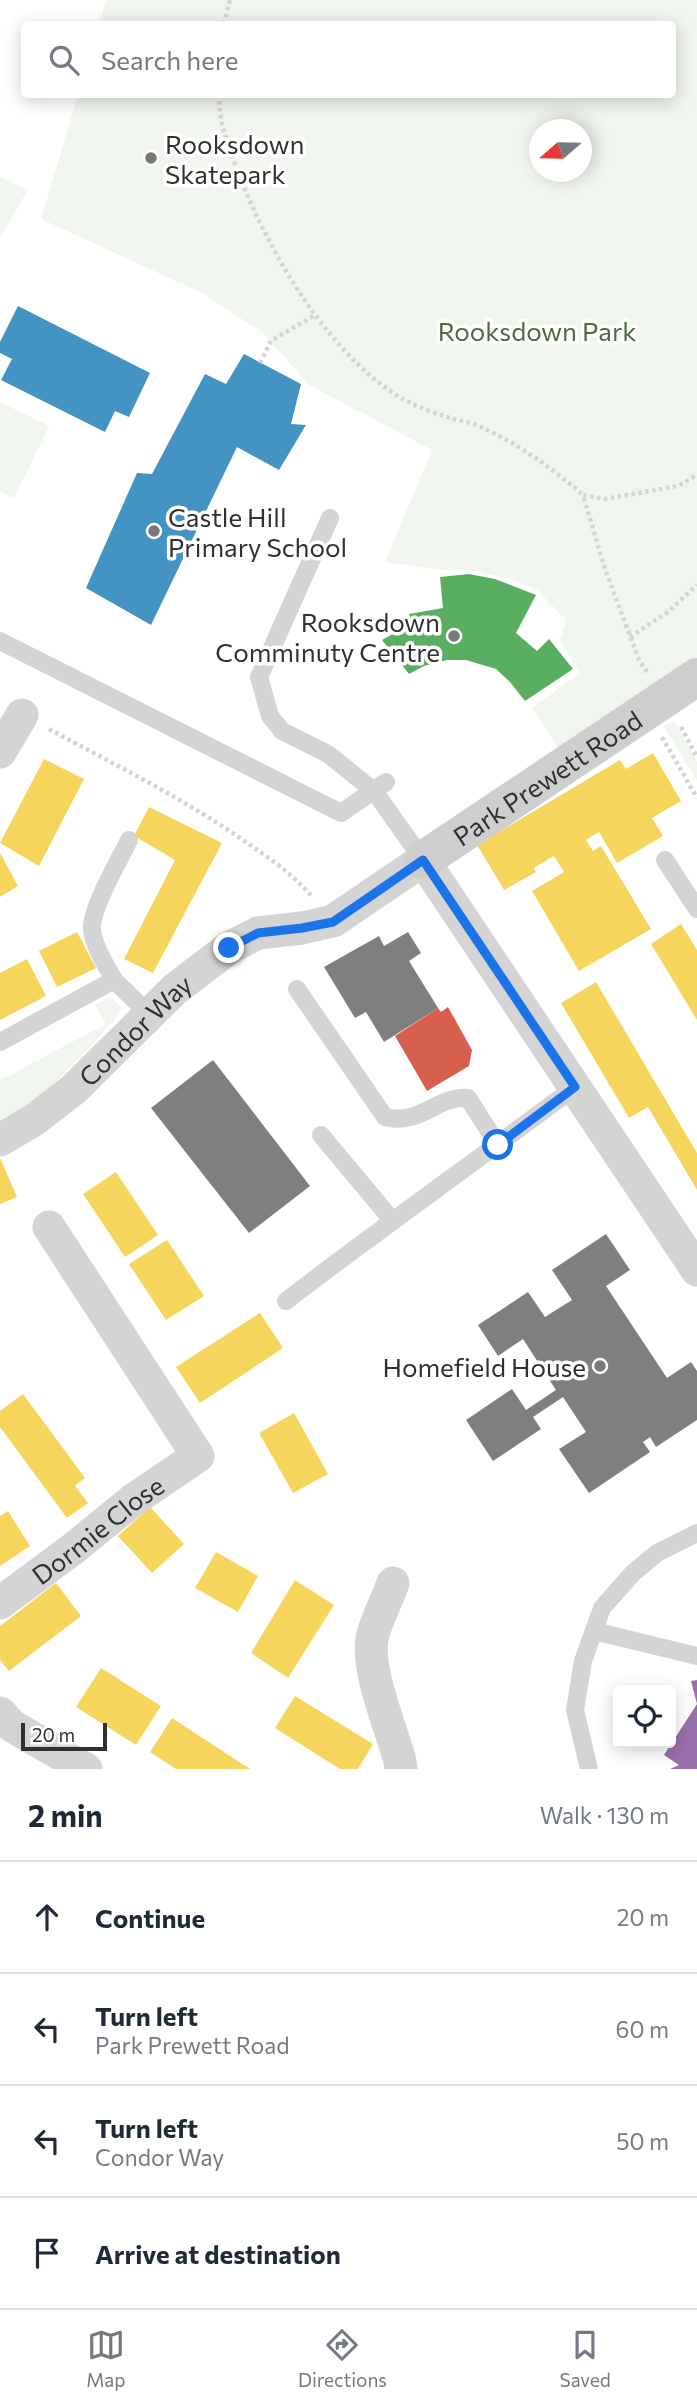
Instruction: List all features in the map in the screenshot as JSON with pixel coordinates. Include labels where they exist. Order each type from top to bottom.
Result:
[{"type":"street","name":"Park Prewett Road","points":[[697,677],[662,716],[423,860],[697,1270]]},
{"type":"street","points":[[0,752],[22,715]]},
{"type":"street","name":"Condor Way","points":[[0,1140],[34,1120],[74,1089],[175,989],[229,948],[258,933],[333,922],[423,860]]},
{"type":"street","name":"Dormie Close","points":[[0,1603],[133,1500],[198,1456],[49,1227]]},
{"type":"street","points":[[393,1583],[373,1634],[370,1654],[401,1769]]},
{"type":"street","points":[[0,1713],[12,1726],[86,1769]]},
{"type":"lane","points":[[330,518],[259,677],[270,716],[282,731],[328,754],[380,787],[423,860]]},
{"type":"lane","points":[[0,641],[341,813],[380,787]]},
{"type":"lane","points":[[129,840],[93,917],[92,932],[114,980],[149,1014]]},
{"type":"lane","points":[[665,860],[697,909]]},
{"type":"lane","points":[[0,1042],[114,980]]},
{"type":"lane","points":[[297,989],[385,1117],[400,1120],[457,1097],[468,1098],[498,1145]]},
{"type":"lane","points":[[286,1301],[575,1087]]},
{"type":"lane","points":[[321,1135],[392,1220]]},
{"type":"lane","points":[[589,1769],[575,1710],[583,1661],[602,1608],[633,1573],[657,1553],[697,1533]]},
{"type":"lane","points":[[594,1631],[697,1656]]},
{"type":"path","points":[[225,21],[230,0]]},
{"type":"path","points":[[219,98],[223,129],[247,195],[274,252],[316,314],[369,374],[402,398],[447,417],[479,426],[527,452],[583,495],[605,499],[678,486],[697,475]]},
{"type":"path","points":[[260,363],[271,341],[316,314]]},
{"type":"path","points":[[583,495],[605,569],[630,637],[697,798]]},
{"type":"path","points":[[630,637],[668,612],[697,585]]},
{"type":"path","points":[[22,715],[160,789],[230,831],[274,862],[309,892],[333,922]]},
{"type":"path","points":[[662,716],[697,757]]},
{"type":"green space","name":"Rooksdown Park","points":[[106,0],[697,0],[697,672],[564,757],[532,708],[580,673],[560,640],[567,621],[536,589],[510,579],[476,571],[444,570],[385,562],[432,450],[309,385],[263,333],[202,293],[41,219],[77,98],[676,98],[676,21],[100,21]]},
{"type":"green space","points":[[0,177],[28,190],[0,237]]},
{"type":"green space","points":[[0,402],[49,426],[14,498],[0,491]]},
{"type":"green space","points":[[674,721],[697,762],[697,781],[664,727]]},
{"type":"green space","points":[[111,997],[121,1008],[115,1020],[47,1089],[16,1112],[0,1119],[0,1080],[106,1024],[95,1005]]},
{"type":"building: Homes","points":[[653,753],[681,801],[652,818],[663,836],[617,863],[599,832],[586,840],[593,851],[601,846],[651,929],[579,971],[532,891],[564,872],[554,856],[534,868],[536,872],[504,890],[477,845],[620,760],[626,769]]},
{"type":"building: Homes","points":[[44,759],[84,779],[39,866],[0,843]]},
{"type":"building: Homes","points":[[149,807],[222,843],[153,973],[124,959],[175,860],[134,836]]},
{"type":"building: Homes","points":[[0,853],[18,886],[0,897]]},
{"type":"building: Homes","points":[[681,924],[697,950],[697,1020],[651,944]]},
{"type":"building: Homes","points":[[77,932],[96,968],[57,987],[39,951]]},
{"type":"building: Homes","points":[[27,959],[46,996],[0,1020],[0,973]]},
{"type":"building: Homes","points":[[596,982],[697,1153],[697,1190],[648,1107],[629,1118],[561,1003]]},
{"type":"building: Homes","points":[[0,1158],[17,1197],[0,1204]]},
{"type":"building: Homes","points":[[116,1172],[158,1235],[125,1257],[83,1194]]},
{"type":"building: Homes","points":[[167,1240],[204,1296],[166,1320],[129,1264]]},
{"type":"building: Homes","points":[[260,1313],[283,1348],[200,1403],[176,1367]]},
{"type":"building: Homes","points":[[23,1394],[85,1478],[75,1486],[88,1503],[67,1518],[0,1427],[0,1411]]},
{"type":"building: Homes","points":[[294,1413],[328,1474],[293,1493],[259,1433]]},
{"type":"building: Homes","points":[[150,1507],[184,1544],[152,1573],[118,1536]]},
{"type":"building: Homes","points":[[8,1511],[30,1546],[0,1566],[0,1516]]},
{"type":"building: Homes","points":[[216,1552],[258,1576],[238,1612],[195,1588]]},
{"type":"building: Homes","points":[[295,1580],[334,1605],[288,1678],[251,1653]]},
{"type":"building: Homes","points":[[56,1583],[81,1616],[9,1671],[0,1660],[0,1626]]},
{"type":"building: Homes","points":[[101,1668],[161,1706],[136,1745],[76,1707]]},
{"type":"building: Homes","points":[[295,1696],[373,1744],[358,1769],[340,1769],[275,1728]]},
{"type":"building: Homes","points":[[172,1718],[250,1769],[176,1769],[150,1752]]},
{"type":"building: Shops","points":[[448,1007],[472,1050],[469,1066],[427,1091],[395,1036],[438,1008],[441,1012]]},
{"type":"building: Offices","points":[[697,1680],[697,1704],[691,1681]]},
{"type":"building: Offices","points":[[697,1704],[697,1769],[670,1769],[679,1765],[664,1755],[669,1748],[676,1748],[676,1736]]},
{"type":"building: Schools","points":[[18,306],[150,373],[129,417],[115,411],[105,432],[1,380],[12,359],[0,353],[0,342]]},
{"type":"building: Schools","name":"Castle Hill Primary School","points":[[244,354],[301,384],[291,424],[306,425],[279,470],[237,447],[151,625],[86,588],[137,473],[152,474],[205,374],[226,384]]},
{"type":"building: Public","name":"Rooksdown Comminuty Centre","points":[[469,574],[495,579],[536,595],[516,633],[537,651],[549,639],[573,669],[525,701],[496,669],[466,660],[447,660],[424,666],[409,674],[382,640],[412,623],[409,614],[443,608],[440,577]]},
{"type":"building: Other","points":[[408,932],[421,953],[409,961],[438,1008],[384,1042],[366,1012],[355,1018],[324,967],[379,936],[384,946]]},
{"type":"building: Other","points":[[213,1060],[310,1186],[249,1233],[151,1108]]},
{"type":"building: Other","name":"Homefield House","points":[[606,1234],[630,1270],[606,1286],[667,1378],[691,1362],[697,1371],[697,1420],[656,1447],[650,1437],[643,1442],[650,1452],[589,1493],[559,1449],[586,1432],[563,1397],[533,1417],[541,1429],[493,1461],[466,1420],[512,1389],[526,1410],[556,1390],[523,1339],[498,1356],[478,1325],[528,1292],[545,1317],[572,1300],[552,1270]]},
{"type":"place","name":"Rooksdown Skatepark","points":[[151,158]]},
{"type":"place","name":"Castle Hill Primary School","points":[[154,531]]},
{"type":"place","name":"Rooksdown Comminuty Centre","points":[[454,636]]},
{"type":"place","name":"Homefield House","points":[[600,1366]]},
{"type":"route","points":[[229,948],[258,933],[333,922],[423,860],[575,1087],[498,1145]]}]
